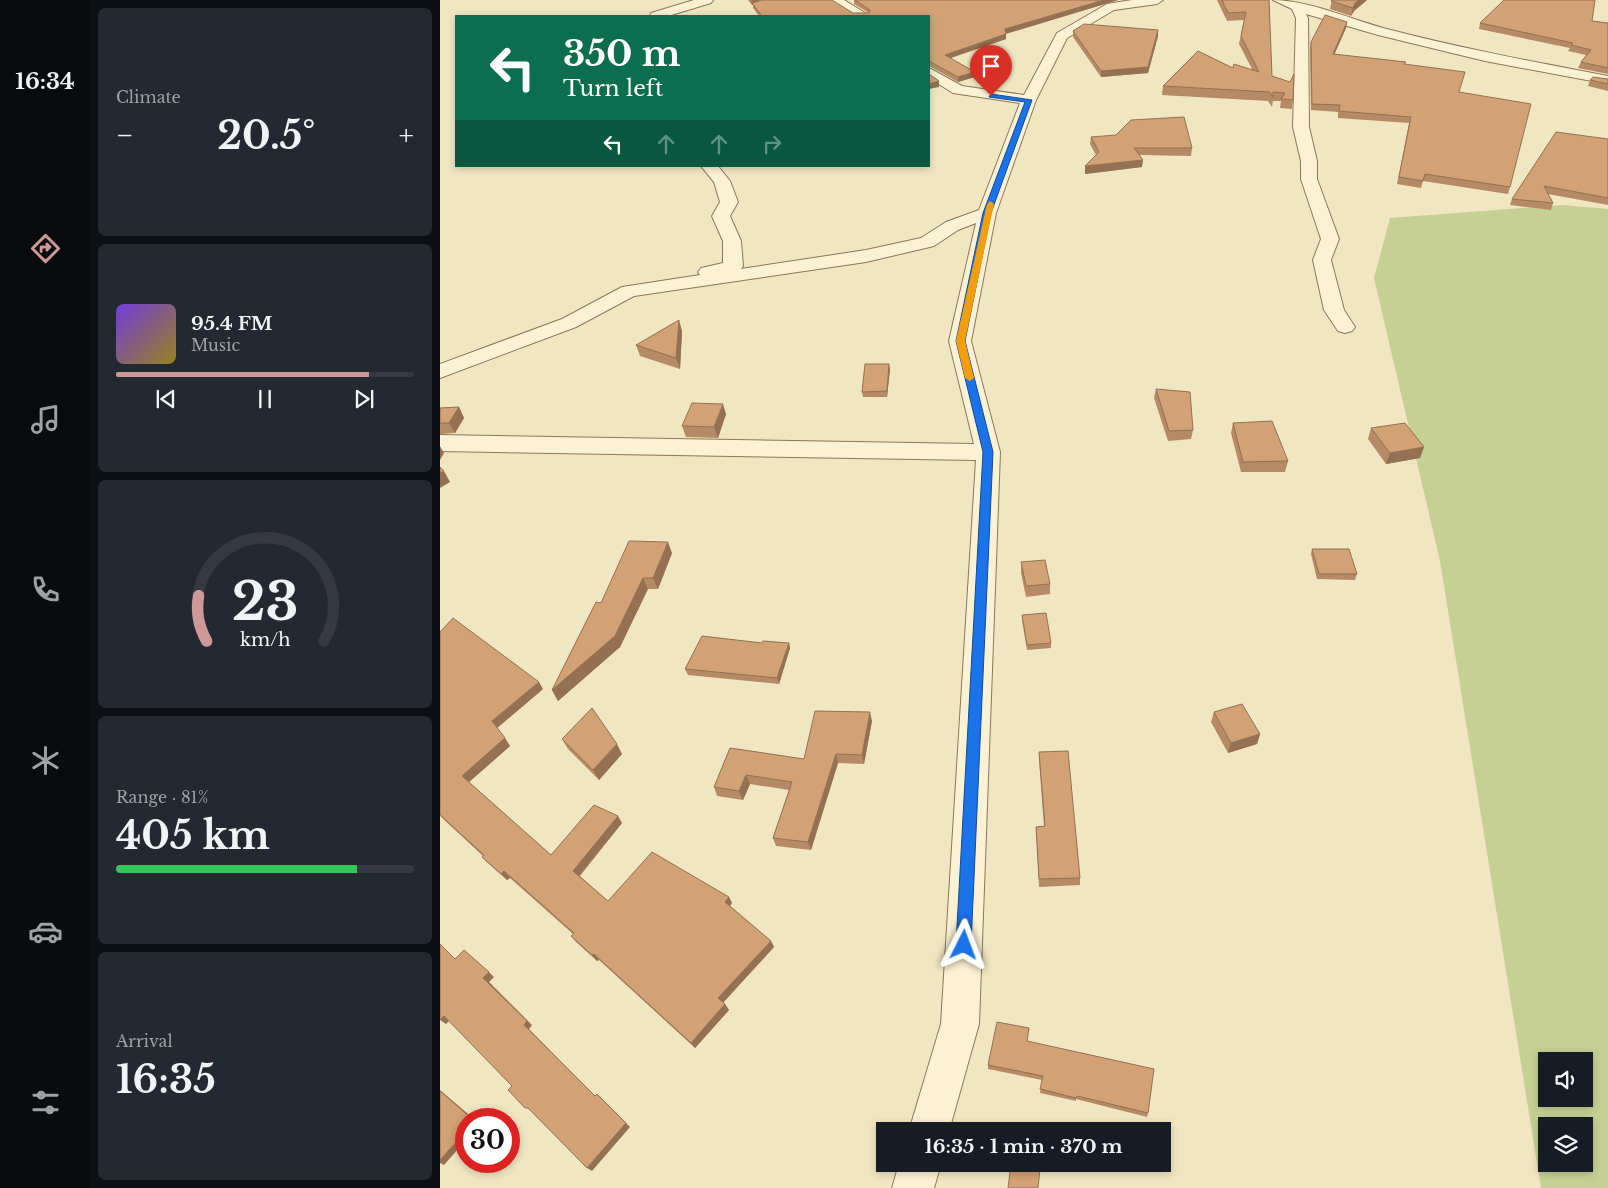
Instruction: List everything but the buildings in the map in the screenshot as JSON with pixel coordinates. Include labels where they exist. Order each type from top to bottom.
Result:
[{"type":"street","points":[[659,15],[707,0]]},
{"type":"street","points":[[835,0],[862,15]]},
{"type":"street","points":[[932,1122],[960,1024],[988,452],[960,341],[987,213],[1028,100],[1062,36],[1111,7],[1157,0]]},
{"type":"street","points":[[1279,0],[1383,32],[1484,57],[1608,80]]},
{"type":"street","points":[[1297,7],[1302,18],[1301,127],[1309,160],[1309,179],[1330,239],[1322,260],[1334,310],[1346,327]]},
{"type":"street","points":[[930,73],[958,90],[1028,100]]},
{"type":"street","points":[[440,371],[569,323],[629,291],[733,266],[732,241],[721,216],[729,202],[722,181],[710,167]]},
{"type":"street","points":[[629,291],[866,256],[927,242],[952,226],[987,213]]},
{"type":"street","points":[[440,443],[988,452]]},
{"type":"street","points":[[913,1188],[918,1172]]},
{"type":"green space","points":[[1563,205],[1608,209],[1608,1188],[1541,1188],[1538,1172],[1593,1172],[1593,1117],[1538,1117],[1538,1169],[1440,561],[1374,278],[1390,218]]},
{"type":"slow traffic","points":[[970,378],[960,341],[990,204]]},
{"type":"route","points":[[964,945],[988,452],[960,341],[987,213],[1028,100],[991,96]]}]
